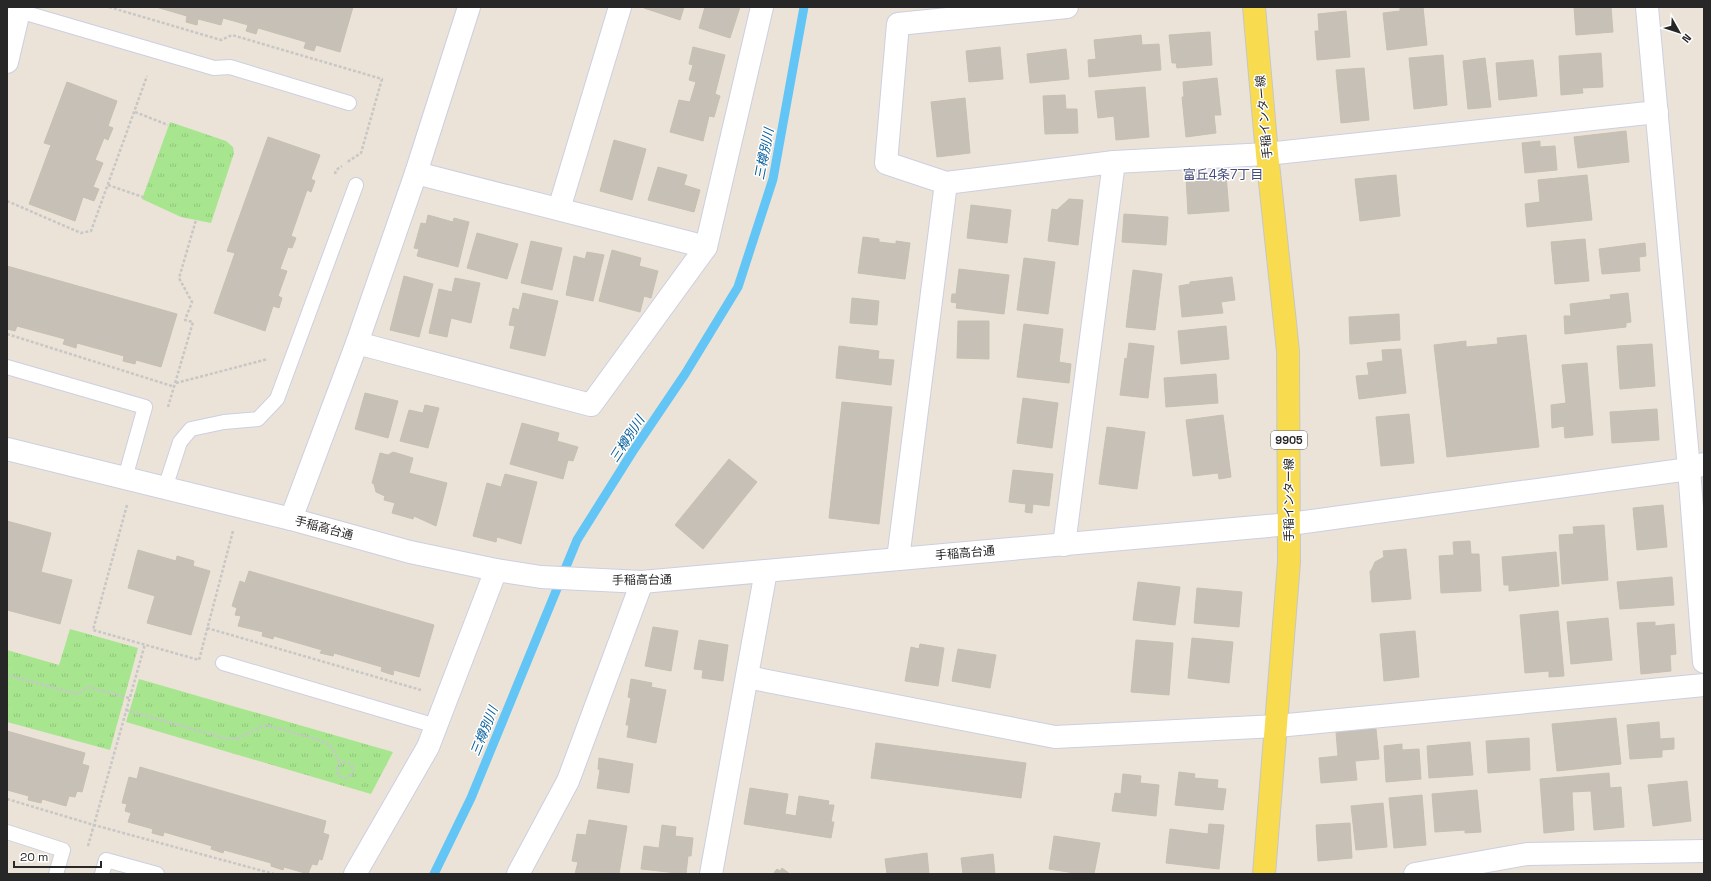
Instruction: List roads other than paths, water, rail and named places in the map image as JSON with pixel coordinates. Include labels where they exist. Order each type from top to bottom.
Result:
[{"type":"main road","name":"手稲インター線","points":[[1254,7],[1267,154],[1288,350],[1289,562],[1264,874]]},
{"type":"street","points":[[292,519],[357,343],[416,173],[469,7]]},
{"type":"street","points":[[559,209],[620,7]]},
{"type":"street","points":[[357,343],[591,405],[706,247],[762,7]]},
{"type":"street","points":[[1067,7],[898,24],[886,162],[946,183],[1114,162],[1267,154],[1657,112]]},
{"type":"street","points":[[1647,7],[1657,112],[1697,466],[1704,662]]},
{"type":"street","points":[[7,62],[20,9]]},
{"type":"street","points":[[1064,545],[1114,162]]},
{"type":"street","points":[[416,173],[706,247]]},
{"type":"street","points":[[898,559],[946,183]]},
{"type":"street","name":"手稲高台通","points":[[7,449],[292,519],[410,552],[496,570],[541,577],[642,582],[1290,524],[1697,466]]},
{"type":"street","points":[[355,874],[428,747],[496,570]]},
{"type":"street","points":[[711,874],[766,571]]},
{"type":"street","points":[[518,874],[568,781],[642,582]]},
{"type":"street","points":[[747,677],[1055,737],[1277,726],[1704,685]]},
{"type":"street","points":[[1415,874],[1436,872],[1527,854],[1704,851]]},
{"type":"lane","points":[[20,9],[214,68],[230,67],[349,103]]},
{"type":"lane","points":[[165,488],[180,442],[191,429],[224,422],[258,419],[277,399],[356,185]]},
{"type":"lane","points":[[7,367],[144,408],[125,478]]},
{"type":"lane","points":[[223,663],[436,726]]},
{"type":"lane","points":[[7,832],[63,850],[56,874]]},
{"type":"lane","points":[[102,874],[106,860],[157,874]]},
{"type":"waterway","name":"三樽別川","points":[[434,874],[471,798],[577,540],[633,451],[685,374],[738,287],[773,179],[804,7]]},
{"type":"district","name":"富丘4条7丁目","points":[[1223,174]]}]
